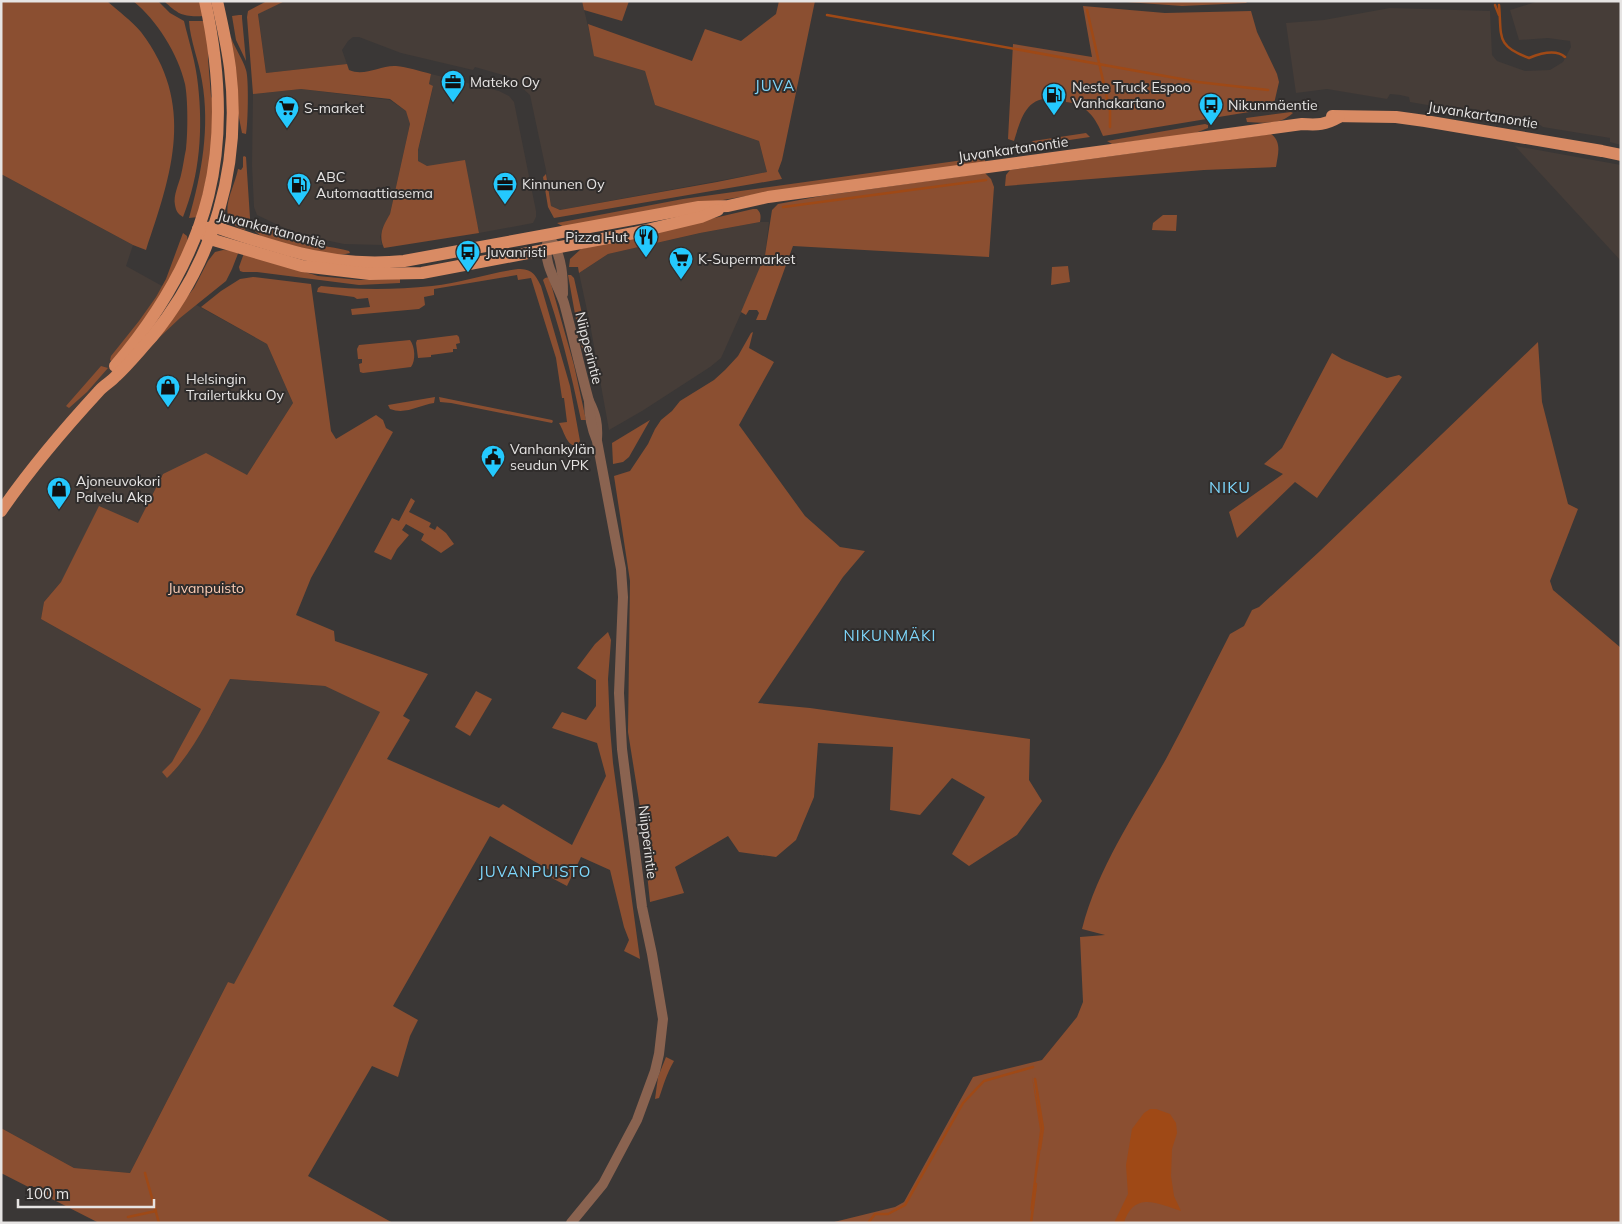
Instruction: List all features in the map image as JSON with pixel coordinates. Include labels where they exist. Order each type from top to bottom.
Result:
[{"type":"main road","points":[[1,511],[44,453],[101,388],[110,372],[160,308],[184,265],[198,229],[212,182],[218,136],[218,94],[212,36],[205,1]]},
{"type":"main road","points":[[101,388],[116,378],[170,313],[187,286],[212,233],[229,166],[233,116],[230,67],[217,1]]},
{"type":"main road","name":"Juvankartanontie","points":[[212,233],[302,266],[370,274],[422,272],[634,234],[700,217],[728,206],[768,197],[1302,124],[1316,116],[1327,115],[1340,117],[1376,116],[1425,121],[1621,155]]},
{"type":"main road","name":"Juvankartanontie","points":[[198,229],[308,257],[370,264],[412,261],[700,207],[728,206]]},
{"type":"street","name":"Niipperintie","points":[[549,236],[552,274],[563,301],[589,402],[596,416],[601,471],[621,569],[623,597],[619,693],[622,749],[642,907],[663,1019],[656,1065],[637,1120],[603,1184],[571,1223]]},
{"type":"shaded area","points":[[285,1],[582,1],[595,56],[645,71],[655,105],[759,141],[767,172],[560,210],[551,206],[546,170],[530,95],[510,77],[475,67],[473,70],[401,53],[359,37],[353,37],[342,50],[347,64],[266,73],[258,13]]},
{"type":"shaded area","points":[[1539,1],[1621,1],[1621,145],[1610,142],[1610,138],[1543,127],[1531,119],[1500,114],[1495,117],[1484,115],[1480,110],[1467,108],[1462,111],[1410,102],[1409,97],[1400,95],[1390,94],[1387,99],[1327,89],[1296,93],[1286,23],[1324,20],[1390,8],[1490,11],[1492,55],[1497,61],[1525,71],[1550,70],[1563,62],[1571,47],[1570,41],[1548,38],[1519,40],[1510,10]]},
{"type":"shaded area","points":[[431,74],[499,91],[509,96],[514,102],[536,211],[533,223],[479,233],[478,227],[418,161],[418,151],[433,87],[429,84]]},
{"type":"shaded area","points":[[301,89],[390,100],[408,114],[410,124],[390,214],[380,237],[382,245],[344,244],[315,238],[293,232],[257,215],[254,207],[252,165],[253,94]]},
{"type":"shaded area","points":[[1515,146],[1621,165],[1621,261]]},
{"type":"shaded area","points":[[1,174],[133,245],[126,266],[267,344],[293,403],[247,475],[163,474],[138,524],[61,582],[44,602],[41,619],[211,715],[229,679],[325,686],[381,712],[234,985],[228,982],[130,1173],[74,1168],[1,1128]]},
{"type":"shaded area","points":[[769,222],[765,255],[721,358],[642,411],[609,430],[579,273],[608,254],[700,233]]},
{"type":"shaded area","points":[[1032,1077],[1042,1125],[1040,1154],[1030,1211],[1040,1130]]},
{"type":"shaded area","points":[[1150,1109],[1170,1114],[1176,1123],[1177,1133],[1172,1149],[1171,1176],[1174,1196],[1181,1211],[1156,1203],[1141,1203],[1134,1206],[1128,1213],[1124,1223],[1114,1223],[1128,1194],[1126,1165],[1132,1129],[1144,1113]]},
{"type":"green space","points":[[1,1],[107,1],[141,32],[158,59],[169,86],[174,112],[174,139],[164,194],[146,250],[133,245],[1,174]]},
{"type":"green space","points":[[133,1],[158,1],[170,13],[184,21],[194,61],[200,118],[199,152],[193,185],[183,217],[175,207],[175,193],[182,172],[187,142],[185,84],[177,61],[165,38],[150,18]]},
{"type":"green space","points":[[164,1],[201,1],[204,16],[182,14]]},
{"type":"green space","points":[[267,1],[285,1],[258,14],[266,73],[347,64],[349,70],[355,72],[367,72],[396,66],[431,74],[429,84],[433,86],[418,150],[418,161],[427,166],[465,160],[479,233],[384,248],[381,239],[382,231],[390,214],[410,124],[406,111],[390,99],[301,89],[253,94],[247,17],[248,11]]},
{"type":"green space","points":[[582,1],[629,1],[622,21],[584,10]]},
{"type":"green space","points":[[779,1],[815,1],[782,160],[778,171],[782,179],[554,218],[548,207],[543,177],[546,174],[551,206],[560,210],[767,172],[759,141],[655,105],[645,71],[594,56],[588,24],[692,61],[705,29],[741,41],[776,14]]},
{"type":"green space","points":[[1113,1],[1248,1],[1246,3],[1182,6]]},
{"type":"green space","points":[[1083,6],[1165,13],[1251,11],[1257,32],[1279,82],[1273,108],[1103,136],[1097,123],[1085,109],[1066,102],[1066,98],[1056,97],[1055,99],[1037,101],[1031,105],[1022,117],[1014,141],[1008,139],[1013,44],[1092,57]]},
{"type":"green space","points":[[242,15],[246,61],[236,40],[232,16]]},
{"type":"green space","points":[[189,21],[204,21],[209,37],[208,59],[211,96],[215,106],[216,133],[198,217],[189,218],[201,167],[205,115],[202,81]]},
{"type":"green space","points":[[231,37],[245,66],[247,75],[246,134],[242,133],[238,113]]},
{"type":"green space","points":[[1293,113],[1283,120],[1272,122],[1247,122],[1246,118]]},
{"type":"green space","points":[[1208,125],[1208,128],[1193,134],[1112,144],[1107,141]]},
{"type":"green space","points":[[1086,133],[1090,137],[1028,146],[1033,141]]},
{"type":"green space","points":[[1271,134],[1278,145],[1276,167],[1204,170],[1005,186],[1006,175],[1010,170]]},
{"type":"green space","points":[[244,156],[246,157],[250,218],[245,230],[235,225],[230,219],[228,212],[230,195],[238,169],[241,170],[243,167]]},
{"type":"green space","points":[[985,157],[985,163],[770,192],[564,227],[557,223],[683,199]]},
{"type":"green space","points":[[985,173],[991,179],[994,187],[989,257],[793,246],[766,320],[756,320],[759,313],[757,310],[749,310],[746,315],[741,312],[765,255],[772,210],[778,204],[821,196]]},
{"type":"green space","points":[[757,209],[759,212],[761,216],[760,222],[700,233],[608,254],[579,273],[578,267],[569,267],[570,259],[581,249]]},
{"type":"green space","points":[[1163,215],[1177,215],[1176,231],[1152,230],[1153,223]]},
{"type":"green space","points":[[257,223],[310,243],[349,251],[350,253],[331,254],[279,243],[261,236],[252,229],[253,225]]},
{"type":"green space","points":[[183,233],[187,236],[188,242],[170,283],[113,363],[110,360],[111,356],[139,321],[166,279]]},
{"type":"green space","points":[[223,250],[239,251],[226,281],[180,318],[146,350],[194,288],[208,261],[215,252]]},
{"type":"green space","points":[[244,253],[318,276],[359,280],[400,279],[400,283],[359,285],[257,272],[243,272],[240,271],[239,267]]},
{"type":"green space","points":[[1068,266],[1070,282],[1051,285],[1052,267]]},
{"type":"green space","points":[[518,269],[533,273],[541,286],[570,386],[580,441],[577,446],[568,441],[559,423],[567,422],[564,398],[562,398],[556,358],[531,278],[518,280],[517,275],[434,289],[434,295],[424,297],[425,305],[419,309],[352,315],[351,309],[370,307],[368,298],[357,299],[317,292],[321,286],[376,289],[432,286]]},
{"type":"green space","points":[[568,275],[574,278],[585,331],[588,364],[580,342]]},
{"type":"green space","name":"Juvanpuisto","points":[[253,277],[311,284],[331,431],[336,439],[376,415],[383,420],[386,428],[393,432],[311,578],[296,615],[334,631],[335,641],[428,674],[403,716],[410,720],[387,759],[499,808],[503,804],[572,845],[606,776],[597,743],[552,728],[562,712],[586,720],[596,706],[596,680],[577,668],[595,644],[608,632],[611,640],[608,679],[613,763],[640,959],[624,951],[629,940],[610,870],[581,857],[567,886],[550,877],[553,872],[490,836],[393,1006],[418,1020],[410,1036],[398,1077],[372,1066],[308,1176],[393,1223],[99,1223],[1,1173],[1,1128],[74,1168],[130,1173],[228,982],[234,984],[380,712],[325,686],[230,679],[194,744],[167,778],[162,772],[172,762],[201,709],[41,619],[44,602],[61,582],[99,506],[138,523],[163,474],[206,453],[247,475],[293,403],[267,344],[201,307],[240,279]]},
{"type":"green space","points":[[549,277],[574,365],[586,420],[581,420],[565,350],[543,280]]},
{"type":"green space","points":[[753,332],[749,348],[774,362],[739,425],[805,516],[840,547],[865,551],[843,577],[758,703],[810,708],[1030,739],[1029,780],[1042,801],[1017,835],[969,866],[952,854],[985,797],[952,778],[920,815],[890,810],[893,747],[818,743],[814,797],[796,840],[776,857],[739,852],[728,836],[675,867],[684,893],[650,902],[640,807],[628,732],[630,581],[614,476],[630,471],[661,420],[680,401],[714,380],[725,370],[738,356]]},
{"type":"green space","points":[[457,335],[460,343],[456,344],[457,349],[453,349],[453,352],[418,358],[417,340]]},
{"type":"green space","points":[[410,340],[414,354],[414,361],[411,367],[360,372],[359,364],[362,363],[362,359],[358,359],[357,349],[359,345]]},
{"type":"green space","points":[[1538,342],[1542,402],[1568,504],[1578,509],[1550,581],[1553,590],[1621,648],[1621,1223],[830,1223],[895,1207],[904,1202],[973,1077],[1042,1060],[1077,1017],[1083,1002],[1080,937],[1105,935],[1082,929],[1089,906],[1107,862],[1166,759],[1230,634],[1244,626],[1252,610],[1259,607],[1320,551]]},
{"type":"green space","points":[[1332,353],[1387,378],[1399,375],[1402,377],[1317,498],[1295,482],[1237,538],[1229,512],[1283,474],[1264,464],[1282,448]]},
{"type":"green space","points":[[101,366],[108,368],[87,392],[69,408],[66,406]]},
{"type":"green space","points":[[435,397],[434,403],[402,411],[390,409],[388,405]]},
{"type":"green space","points":[[439,397],[553,421],[552,423],[440,402]]},
{"type":"green space","points":[[650,420],[629,457],[623,462],[613,464],[612,443]]},
{"type":"green space","points":[[411,498],[415,501],[409,512],[431,523],[429,527],[435,530],[437,526],[446,533],[454,544],[441,553],[421,540],[424,534],[406,524],[402,530],[409,535],[397,549],[391,560],[374,552],[392,518],[399,521]]},
{"type":"green space","points":[[476,691],[492,699],[470,736],[455,727]]},
{"type":"green space","points":[[666,1057],[674,1061],[659,1098],[655,1099],[658,1077]]},
{"type":"waterway","points":[[1495,5],[1499,15]]},
{"type":"waterway","points":[[1499,5],[1502,39],[1510,49],[1529,58],[1552,53],[1565,57]]},
{"type":"waterway","points":[[1087,10],[1110,111],[1110,127]]},
{"type":"waterway","points":[[827,15],[1198,82],[1268,90]]},
{"type":"waterway","points":[[783,207],[986,180]]},
{"type":"waterway","points":[[868,1223],[875,1214],[888,1214],[905,1205],[963,1103],[984,1081],[1033,1067]]},
{"type":"waterway","points":[[1035,1079],[1043,1128],[1040,1149]]},
{"type":"waterway","points":[[145,1173],[159,1223]]},
{"type":"waterway","points":[[1031,1223],[1036,1184]]},
{"type":"waterway","points":[[128,1217],[156,1211]]},
{"type":"place","name":"Mateko Oy","points":[[453,103]]},
{"type":"place","name":"Neste Truck Espoo Vanhakartano","points":[[1054,116]]},
{"type":"place","name":"Nikunmäentie","points":[[1211,126]]},
{"type":"place","name":"S-market","points":[[287,129]]},
{"type":"place","name":"Kinnunen Oy","points":[[505,205]]},
{"type":"place","name":"ABC Automaattiasema","points":[[299,206]]},
{"type":"place","name":"Pizza Hut","points":[[646,258]]},
{"type":"place","name":"Juvanristi","points":[[468,273]]},
{"type":"place","name":"K-Supermarket","points":[[681,280]]},
{"type":"place","name":"Helsingin Trailertukku Oy","points":[[168,408]]},
{"type":"place","name":"Vanhankylän seudun VPK","points":[[493,478]]},
{"type":"place","name":"Ajoneuvokori Palvelu Akp","points":[[59,510]]},
{"type":"district","name":"JUVA","points":[[775,85]]},
{"type":"district","name":"NIKU","points":[[1230,487]]},
{"type":"district","name":"NIKUNMÄKI","points":[[890,635]]},
{"type":"district","name":"JUVANPUISTO","points":[[535,871]]}]
